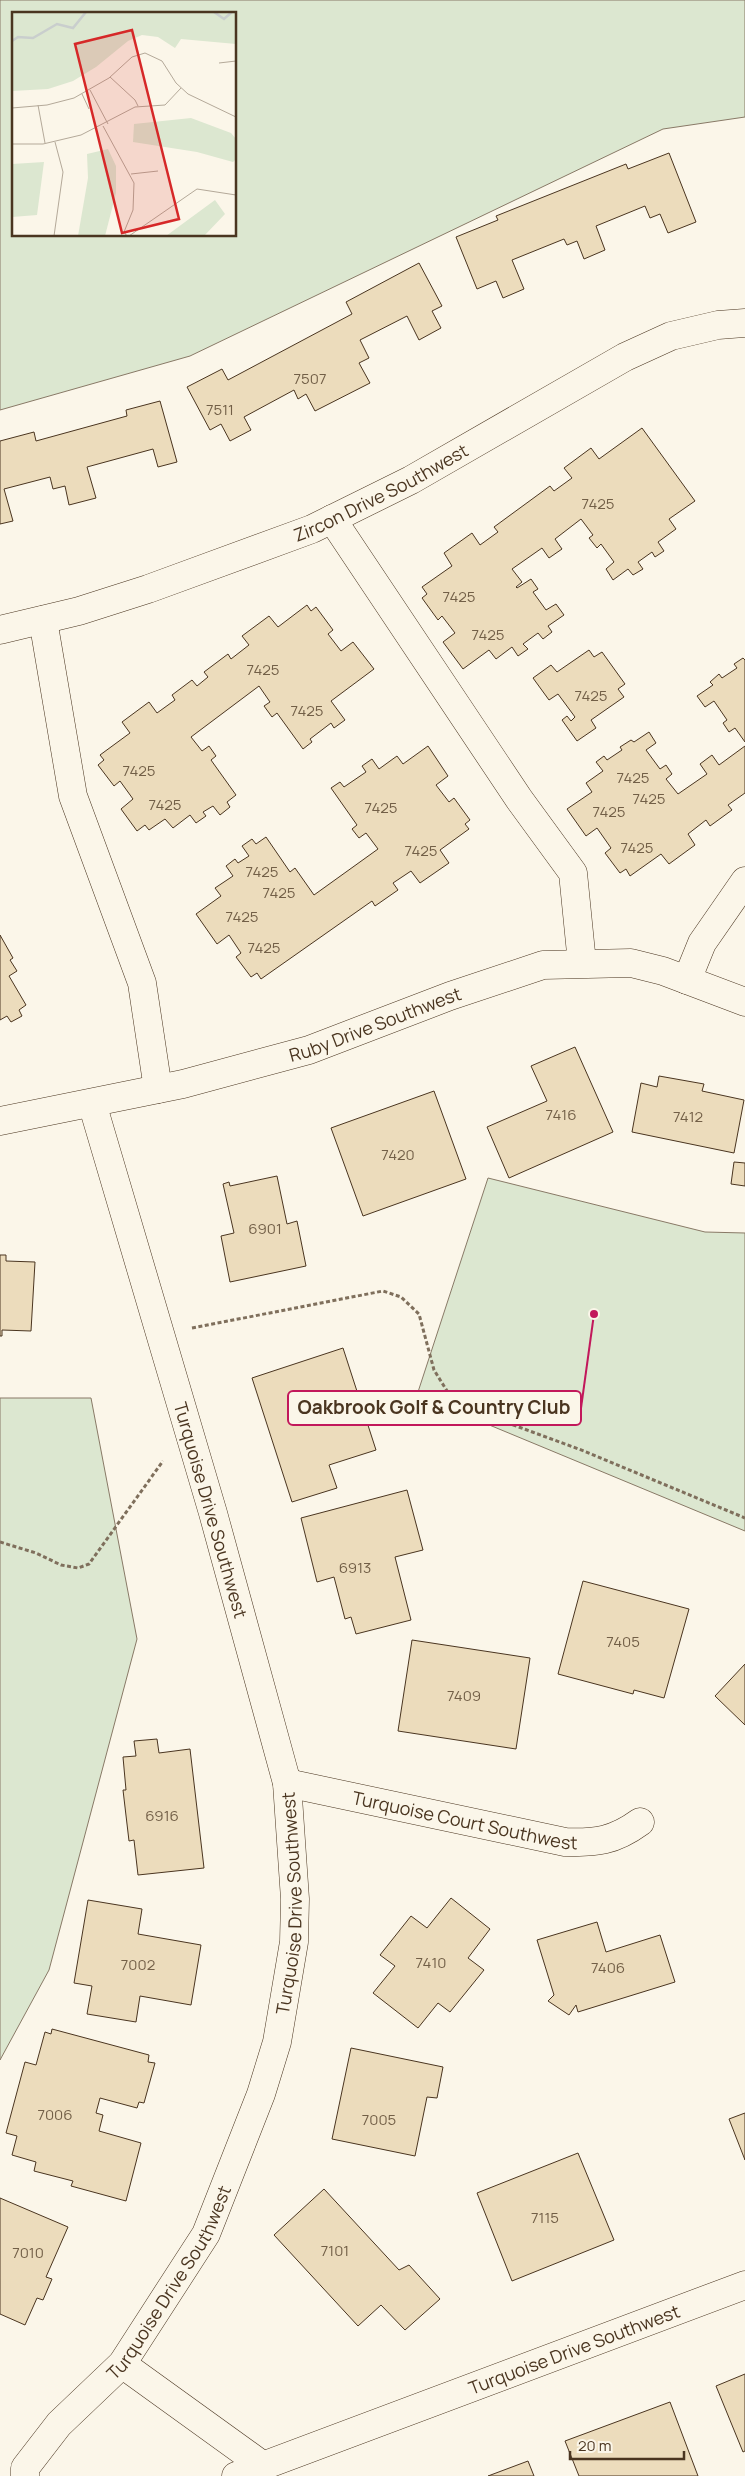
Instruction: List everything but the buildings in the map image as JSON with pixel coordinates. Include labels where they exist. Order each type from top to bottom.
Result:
[{"type":"street","name":"Zircon Drive Southwest","points":[[0,630],[43,620],[148,589],[312,529],[411,480],[625,357],[671,336],[718,325],[745,323]]},
{"type":"street","points":[[332,519],[518,799],[573,873],[582,963]]},
{"type":"street","points":[[43,620],[73,796],[142,983],[158,1089]]},
{"type":"street","points":[[687,980],[702,943],[745,882]]},
{"type":"street","name":"Ruby Drive Southwest","points":[[0,1121],[158,1089],[309,1050],[450,996],[542,965],[631,963],[663,971],[745,1002]]},
{"type":"street","name":"Turquoise Drive Southwest","points":[[25,2476],[25,2468],[59,2424],[122,2364],[206,2234],[261,2094],[277,2042],[294,1942],[295,1899],[287,1784],[187,1425],[92,1103]]},
{"type":"street","name":"Turquoise Court Southwest","points":[[287,1784],[565,1842],[594,1843],[624,1834],[640,1822]]},
{"type":"street","name":"Turquoise Drive Southwest","points":[[236,2476],[745,2285]]},
{"type":"street","points":[[122,2364],[262,2465]]},
{"type":"path","points":[[160,1334],[383,1291],[401,1297],[419,1314],[434,1370],[452,1399],[470,1409],[584,1451],[745,1518]]},
{"type":"path","points":[[0,1542],[61,1565],[78,1568],[89,1564],[187,1425]]},
{"type":"green space","points":[[0,0],[745,0],[745,117],[663,129],[190,356],[0,410]]},
{"type":"green space","points":[[488,1178],[705,1232],[745,1233],[745,1531],[417,1395]]},
{"type":"green space","points":[[0,1398],[91,1398],[137,1639],[49,1970],[0,2060]]},
{"type":"place","name":"Oakbrook Golf & Country Club","points":[[594,1314]]}]
